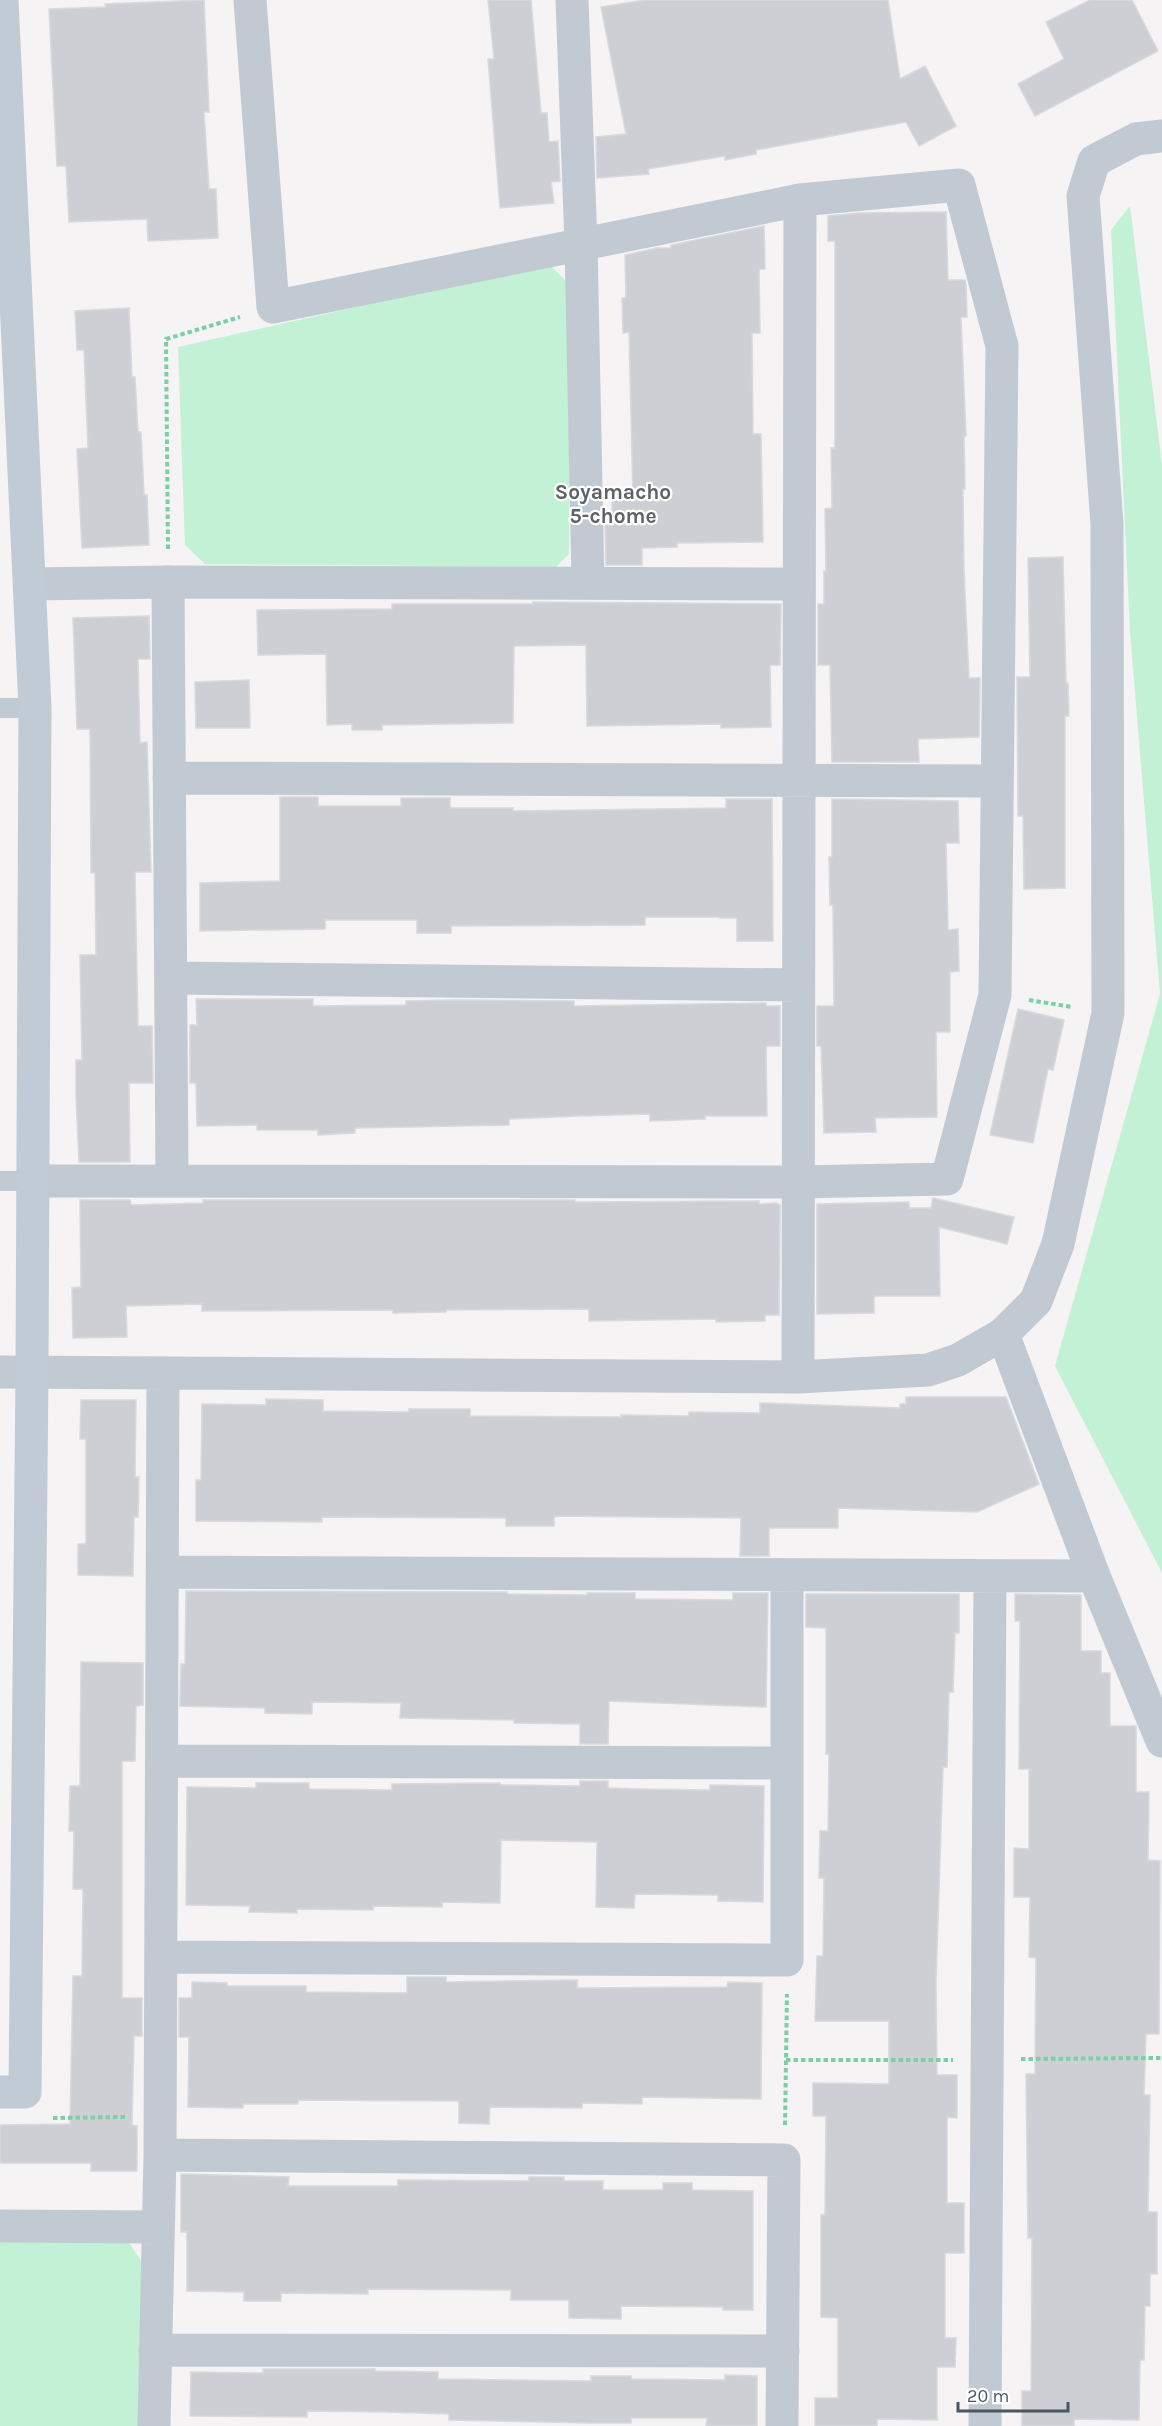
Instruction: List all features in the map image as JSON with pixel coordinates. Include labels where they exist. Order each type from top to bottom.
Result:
[{"type":"street","points":[[0,2092],[25,2092],[35,708],[2,0]]},
{"type":"street","points":[[33,1181],[797,1182],[947,1179],[995,995],[1002,346],[959,185],[800,200],[273,307],[250,0]]},
{"type":"street","points":[[572,0],[581,244],[588,583]]},
{"type":"street","points":[[0,1372],[798,1377],[928,1370],[958,1360],[1002,1334],[1036,1301],[1058,1244],[1108,1013],[1107,524],[1083,196],[1094,162],[1136,139],[1162,136]]},
{"type":"street","points":[[798,1377],[800,200]]},
{"type":"street","points":[[30,584],[168,582],[798,584]]},
{"type":"street","points":[[168,582],[172,1180]]},
{"type":"street","points":[[170,778],[996,781]]},
{"type":"street","points":[[171,978],[797,985]]},
{"type":"street","points":[[1002,1334],[1094,1576],[1162,1741]]},
{"type":"street","points":[[154,2426],[160,2155],[163,1373]]},
{"type":"street","points":[[164,1572],[1094,1576]]},
{"type":"street","points":[[161,1957],[787,1960],[787,1576]]},
{"type":"street","points":[[985,2426],[990,1576]]},
{"type":"street","points":[[163,1761],[787,1763]]},
{"type":"street","points":[[160,2155],[784,2160],[782,2426]]},
{"type":"street","points":[[0,2226],[157,2227]]},
{"type":"street","points":[[155,2350],[783,2351]]},
{"type":"lane","points":[[0,708],[35,708]]},
{"type":"lane","points":[[0,1181],[33,1181]]},
{"type":"path","points":[[168,582],[166,339],[273,307]]},
{"type":"path","points":[[995,995],[1108,1013]]},
{"type":"path","points":[[784,2160],[787,1960]]},
{"type":"path","points":[[53,2118],[160,2117]]},
{"type":"green space","points":[[1130,206],[1162,465],[1162,1573],[1055,1366],[1160,994],[1130,632],[1111,230]]},
{"type":"green space","points":[[549,264],[571,286],[569,554],[556,567],[205,564],[185,545],[178,347]]},
{"type":"green space","points":[[0,2239],[128,2241],[142,2262],[142,2426],[0,2426]]},
{"type":"building","points":[[204,0],[209,112],[204,112],[209,189],[216,189],[218,238],[148,241],[147,219],[69,222],[66,166],[57,166],[49,9]]},
{"type":"building","points":[[488,0],[531,0],[541,113],[547,113],[549,142],[558,141],[560,181],[551,182],[554,203],[500,208],[488,59],[494,59]]},
{"type":"building","points":[[645,0],[888,0],[900,79],[925,66],[956,126],[919,146],[906,122],[756,150],[756,154],[725,160],[725,156],[648,169],[649,174],[597,178],[596,137],[626,134],[601,7]]},
{"type":"building","points":[[1090,0],[1132,0],[1158,51],[1035,116],[1018,84],[1064,59],[1046,22]]},
{"type":"building","points":[[946,212],[948,280],[965,280],[966,285],[967,317],[961,317],[966,436],[964,436],[965,489],[963,489],[964,571],[969,678],[980,678],[979,737],[918,739],[919,762],[832,762],[830,665],[818,665],[818,604],[824,604],[824,571],[826,571],[825,509],[832,508],[831,448],[835,448],[835,241],[828,241],[828,216],[859,213]]},
{"type":"building","points":[[764,226],[765,269],[759,269],[760,333],[752,333],[753,434],[761,434],[763,542],[677,543],[677,547],[642,548],[642,565],[606,565],[605,522],[612,522],[612,499],[633,498],[629,332],[623,333],[622,298],[626,298],[625,255],[657,248],[671,248],[671,245]]},
{"type":"building","points":[[129,308],[132,377],[135,377],[138,432],[141,432],[149,545],[82,548],[77,449],[88,448],[84,350],[77,350],[75,311]]},
{"type":"building","points":[[1063,557],[1069,716],[1065,716],[1065,888],[1024,889],[1023,816],[1018,816],[1017,677],[1030,677],[1028,558]]},
{"type":"building","points":[[533,602],[781,604],[780,665],[770,665],[771,727],[721,728],[721,724],[587,726],[586,645],[514,646],[513,723],[382,725],[382,730],[352,730],[352,724],[327,725],[326,654],[258,655],[257,610],[392,609],[392,604],[533,604]]},
{"type":"building","points":[[149,616],[150,659],[138,659],[140,743],[147,742],[151,872],[135,872],[138,1026],[152,1026],[153,1083],[129,1083],[130,1162],[79,1162],[76,1060],[82,1060],[80,955],[96,955],[95,873],[91,873],[90,729],[77,729],[73,618]]},
{"type":"building","points":[[249,680],[250,728],[196,728],[195,682]]},
{"type":"building","points":[[280,797],[318,797],[318,806],[401,806],[401,798],[450,798],[450,808],[513,808],[513,811],[726,808],[726,799],[772,799],[773,941],[737,941],[737,918],[720,917],[645,917],[645,925],[451,926],[451,933],[417,933],[417,920],[325,920],[325,929],[200,931],[200,883],[280,881]]},
{"type":"building","points":[[832,799],[958,801],[959,843],[946,843],[948,930],[958,929],[959,971],[950,972],[950,1032],[936,1032],[937,1117],[875,1118],[876,1132],[824,1133],[821,1046],[817,1046],[817,1006],[834,1006],[833,905],[830,905],[829,857],[832,857]]},
{"type":"building","points":[[196,999],[313,999],[313,1006],[406,1005],[406,1001],[455,1000],[574,1001],[574,1006],[766,1003],[766,1006],[780,1006],[780,1046],[766,1046],[767,1116],[705,1116],[705,1119],[650,1121],[650,1114],[578,1116],[509,1119],[509,1125],[355,1128],[355,1133],[318,1135],[318,1130],[257,1130],[257,1125],[197,1126],[196,1083],[190,1083],[190,1025],[197,1025]]},
{"type":"building","points":[[1018,1009],[1064,1020],[1053,1070],[1048,1069],[1033,1143],[990,1135]]},
{"type":"building","points":[[933,1198],[1014,1217],[1007,1244],[939,1227],[940,1296],[874,1296],[874,1313],[817,1314],[817,1204],[909,1202],[909,1208],[931,1208]]},
{"type":"building","points":[[80,1200],[130,1200],[131,1205],[203,1203],[203,1200],[575,1200],[575,1202],[759,1201],[759,1204],[776,1203],[780,1205],[779,1315],[765,1315],[765,1321],[716,1322],[716,1319],[589,1321],[589,1309],[446,1310],[446,1312],[393,1313],[393,1310],[202,1311],[202,1304],[126,1306],[127,1337],[73,1338],[72,1288],[81,1287]]},
{"type":"building","points":[[906,1397],[1006,1397],[1039,1484],[977,1512],[838,1508],[838,1528],[769,1528],[769,1556],[740,1556],[741,1518],[554,1516],[554,1526],[506,1526],[506,1518],[322,1517],[322,1522],[196,1521],[196,1480],[201,1480],[202,1404],[266,1405],[266,1399],[323,1400],[323,1411],[409,1412],[409,1409],[470,1409],[470,1416],[621,1417],[621,1415],[689,1416],[689,1412],[760,1413],[760,1403],[900,1408],[900,1404],[906,1404]]},
{"type":"building","points":[[81,1400],[136,1400],[135,1477],[139,1477],[138,1517],[134,1517],[133,1576],[78,1575],[78,1544],[86,1544],[86,1439],[80,1439]]},
{"type":"building","points":[[186,1591],[507,1592],[507,1594],[587,1595],[587,1593],[635,1593],[635,1599],[733,1600],[733,1593],[768,1593],[766,1707],[609,1701],[608,1744],[580,1744],[580,1724],[400,1718],[401,1703],[312,1702],[312,1714],[265,1713],[265,1708],[180,1706],[181,1664],[185,1664]]},
{"type":"building","points":[[806,1594],[959,1594],[959,1633],[955,1633],[953,1692],[949,1692],[947,1767],[943,1767],[936,1982],[937,2075],[957,2075],[957,2118],[947,2117],[947,2203],[964,2203],[964,2253],[945,2253],[945,2338],[956,2338],[955,2367],[937,2367],[937,2420],[877,2419],[877,2426],[815,2426],[815,2398],[838,2398],[838,2318],[821,2317],[821,2215],[825,2215],[826,2116],[813,2116],[813,2083],[889,2084],[889,2021],[815,2021],[817,1956],[823,1956],[824,1878],[819,1878],[820,1831],[828,1831],[829,1754],[826,1754],[826,1628],[806,1627]]},
{"type":"building","points":[[1015,1594],[1081,1595],[1081,1651],[1101,1651],[1101,1673],[1110,1673],[1110,1726],[1136,1726],[1136,1792],[1149,1792],[1148,1860],[1160,1861],[1159,2034],[1146,2034],[1144,2095],[1150,2095],[1148,2212],[1157,2212],[1157,2274],[1150,2274],[1150,2306],[1145,2306],[1144,2360],[1140,2360],[1139,2420],[1074,2419],[1074,2426],[1022,2426],[1022,2391],[1031,2391],[1032,2238],[1028,2238],[1026,2074],[1035,2074],[1036,1958],[1029,1957],[1030,1897],[1014,1897],[1014,1848],[1029,1849],[1029,1769],[1019,1769],[1020,1621],[1015,1621]]},
{"type":"building","points":[[81,1662],[143,1663],[143,1705],[136,1706],[135,1761],[122,1761],[122,1998],[142,1998],[142,2036],[134,2036],[132,2125],[137,2126],[137,2171],[91,2171],[91,2163],[0,2163],[0,2125],[70,2124],[73,1976],[82,1976],[83,1889],[73,1889],[74,1831],[69,1831],[70,1786],[80,1786]]},
{"type":"building","points":[[580,1781],[608,1781],[608,1788],[637,1789],[710,1790],[710,1785],[764,1786],[763,1902],[718,1901],[718,1895],[635,1894],[634,1908],[596,1907],[597,1842],[501,1840],[500,1903],[442,1902],[442,1907],[373,1906],[373,1910],[297,1909],[297,1913],[249,1912],[250,1906],[186,1905],[187,1787],[256,1788],[256,1783],[309,1783],[309,1789],[392,1790],[392,1784],[500,1783],[500,1785],[580,1786]]},
{"type":"building","points":[[407,1977],[446,1977],[446,1982],[577,1980],[577,1988],[727,1987],[728,1982],[762,1983],[761,2099],[642,2097],[642,2104],[582,2103],[582,2108],[490,2107],[489,2124],[459,2123],[459,2101],[298,2100],[298,2104],[243,2104],[243,2108],[188,2107],[189,2037],[179,2037],[179,1998],[192,1998],[192,1982],[227,1983],[227,1986],[306,1986],[306,1992],[407,1993]]},
{"type":"building","points":[[181,2174],[289,2177],[288,2186],[398,2186],[398,2180],[529,2181],[529,2177],[564,2177],[564,2181],[603,2181],[603,2190],[663,2190],[663,2183],[692,2183],[692,2190],[753,2191],[753,2310],[723,2310],[723,2307],[621,2306],[621,2319],[569,2318],[569,2300],[511,2300],[511,2290],[368,2289],[368,2294],[281,2293],[281,2301],[244,2301],[244,2292],[187,2291],[187,2232],[181,2232]]},
{"type":"building","points":[[263,2369],[375,2369],[375,2371],[438,2372],[438,2379],[591,2381],[591,2376],[631,2376],[631,2379],[725,2380],[725,2375],[757,2376],[757,2426],[706,2426],[707,2418],[631,2418],[631,2423],[591,2423],[449,2420],[449,2414],[386,2412],[307,2411],[307,2417],[190,2416],[191,2372],[263,2373]]},
{"type":"district","name":"Soyamacho 5-chome","points":[[613,504]]}]
